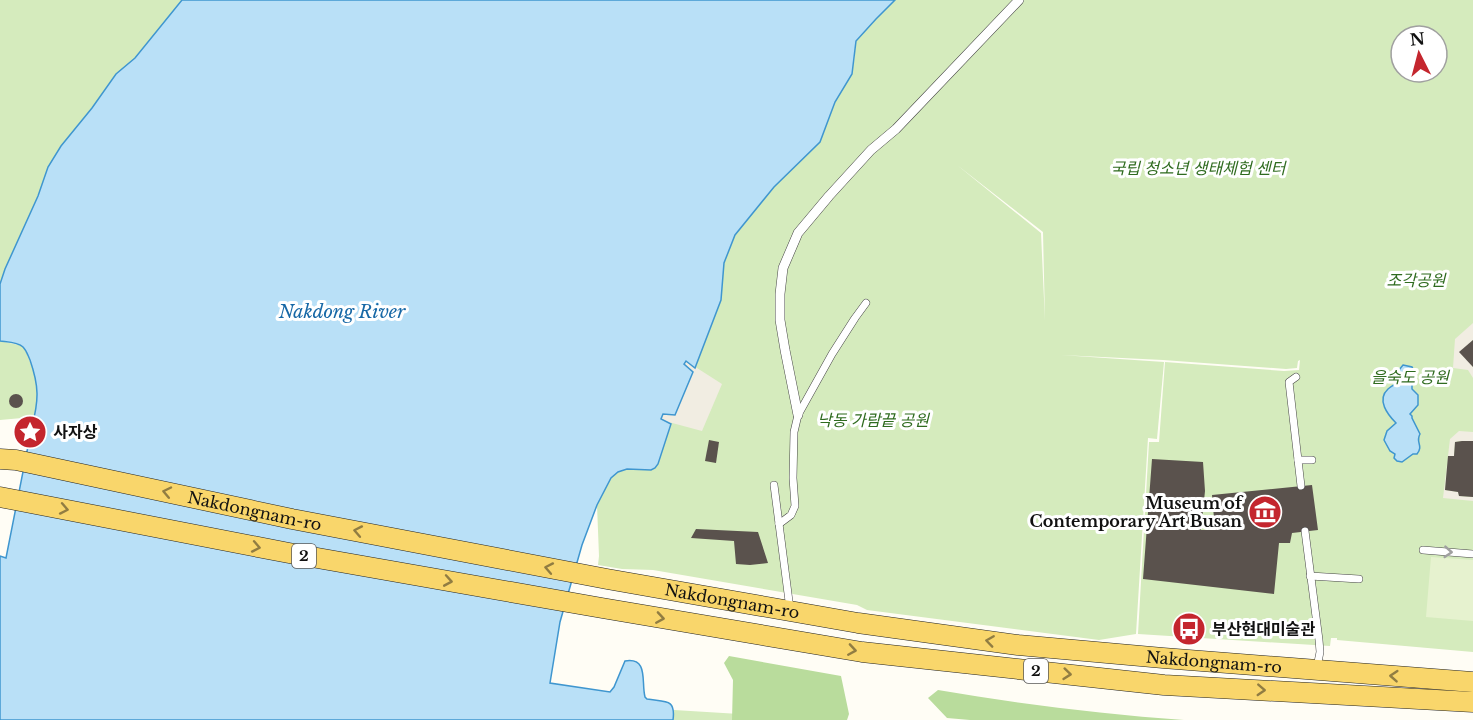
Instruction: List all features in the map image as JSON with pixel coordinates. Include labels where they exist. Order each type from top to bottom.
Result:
[{"type":"main road","name":"Nakdongnam-ro","points":[[8,460],[292,519],[607,579],[858,623],[1018,645],[1473,682]]},
{"type":"main road","name":"Nakdongnam-ro","points":[[4,497],[289,553],[862,652],[1164,685],[1473,702]]},
{"type":"main road","points":[[1436,679],[1473,675]]},
{"type":"street","points":[[798,415],[780,320],[783,268],[798,233],[871,150],[896,129],[1019,0]]},
{"type":"lane","points":[[779,524],[791,515],[795,506],[794,432],[798,415],[832,354],[866,303]]},
{"type":"lane","points":[[1296,377],[1289,382],[1300,486]]},
{"type":"lane","points":[[1298,460],[1312,460]]},
{"type":"lane","points":[[774,485],[790,612]]},
{"type":"lane","points":[[1305,531],[1320,652],[1316,670]]},
{"type":"lane","points":[[1423,550],[1473,554]]},
{"type":"lane","points":[[1310,576],[1359,579]]},
{"type":"green space","points":[[0,0],[182,0],[135,58],[116,74],[61,146],[48,167],[0,284]]},
{"type":"green space","points":[[895,0],[1473,0],[1473,652],[1337,640],[1337,638],[1331,638],[1330,646],[1138,634],[1149,442],[1159,442],[1165,362],[1284,371],[1299,370],[1300,360],[1297,368],[1286,369],[1061,355],[1164,362],[1157,439],[1148,438],[1136,634],[1099,640],[867,610],[857,605],[653,570],[622,569],[598,565],[597,505],[611,478],[617,472],[627,469],[651,470],[658,464],[670,423],[688,382],[683,364],[695,367],[721,300],[724,263],[735,235],[774,187],[820,142],[835,102],[847,82],[854,62],[856,41]],"holes":[[[957,165],[1043,232],[1045,321],[1041,233]]]},
{"type":"green space","points":[[0,341],[19,345],[26,352],[36,377],[38,393],[33,417],[0,420]]},
{"type":"green space","points":[[1431,557],[1473,560],[1473,621],[1426,617]]},
{"type":"green space","points":[[729,656],[841,676],[849,714],[847,720],[732,720],[733,680],[724,663]]},
{"type":"green space","points":[[938,690],[1061,708],[1184,720],[970,720],[947,718],[928,698]]},
{"type":"green space","points":[[674,710],[837,720],[673,720]]},
{"type":"shaded area","points":[[1473,323],[1473,340],[1460,352],[1473,367],[1473,378],[1468,370],[1453,368],[1455,339]]},
{"type":"shaded area","points":[[686,361],[722,384],[702,431],[661,420],[663,414],[675,415],[692,372],[683,364]]},
{"type":"shaded area","points":[[1459,431],[1473,432],[1473,441],[1455,442],[1454,456],[1448,456],[1445,490],[1458,492],[1459,496],[1473,497],[1473,501],[1443,498],[1450,439]]},
{"type":"water","name":"Nakdong River","points":[[182,0],[895,0],[856,41],[852,74],[835,102],[820,142],[774,187],[735,235],[724,263],[721,300],[695,368],[686,361],[684,364],[693,372],[675,415],[663,414],[661,419],[671,424],[658,464],[651,470],[627,469],[611,478],[597,505],[582,545],[560,622],[550,683],[610,692],[625,661],[633,661],[641,667],[645,697],[671,704],[673,720],[0,720],[0,556],[6,558],[37,393],[33,369],[24,349],[15,343],[0,341],[0,284],[48,167],[61,146],[116,74],[135,58]]},
{"type":"water","points":[[1403,365],[1412,367],[1414,371],[1415,381],[1412,389],[1418,395],[1418,405],[1410,414],[1420,434],[1418,440],[1420,448],[1417,454],[1413,454],[1402,462],[1394,458],[1395,454],[1390,451],[1384,440],[1387,431],[1396,423],[1384,407],[1383,398],[1388,389],[1399,380],[1399,370]]},
{"type":"building","points":[[1473,340],[1473,367],[1459,352]]},
{"type":"building","points":[[13,394],[19,394],[23,401],[19,408],[13,408],[9,404],[9,398]]},
{"type":"building","points":[[709,440],[719,442],[716,463],[705,461]]},
{"type":"building","points":[[1473,441],[1473,497],[1459,496],[1458,492],[1445,490],[1448,456],[1454,456],[1455,442]]},
{"type":"building","name":"Museum of Contemporary Art Busan","points":[[1152,459],[1203,462],[1205,491],[1201,530],[1215,530],[1212,495],[1312,485],[1318,530],[1292,533],[1290,543],[1279,543],[1274,594],[1143,579]]},
{"type":"building","points":[[696,529],[758,532],[768,563],[736,564],[734,541],[691,538]]},
{"type":"place","name":"사자상","points":[[30,432]]},
{"type":"place","name":"Museum of Contemporary Art Busan","points":[[1265,512]]},
{"type":"place","name":"부산현대미술관","points":[[1189,629]]},
{"type":"park label","name":"국립 청소년 생태체험 센터","points":[[1198,168]]},
{"type":"park label","name":"조각공원","points":[[1416,280]]},
{"type":"park label","name":"을숙도 공원","points":[[1410,377]]},
{"type":"park label","name":"낙동 가람끝 공원","points":[[873,420]]}]
